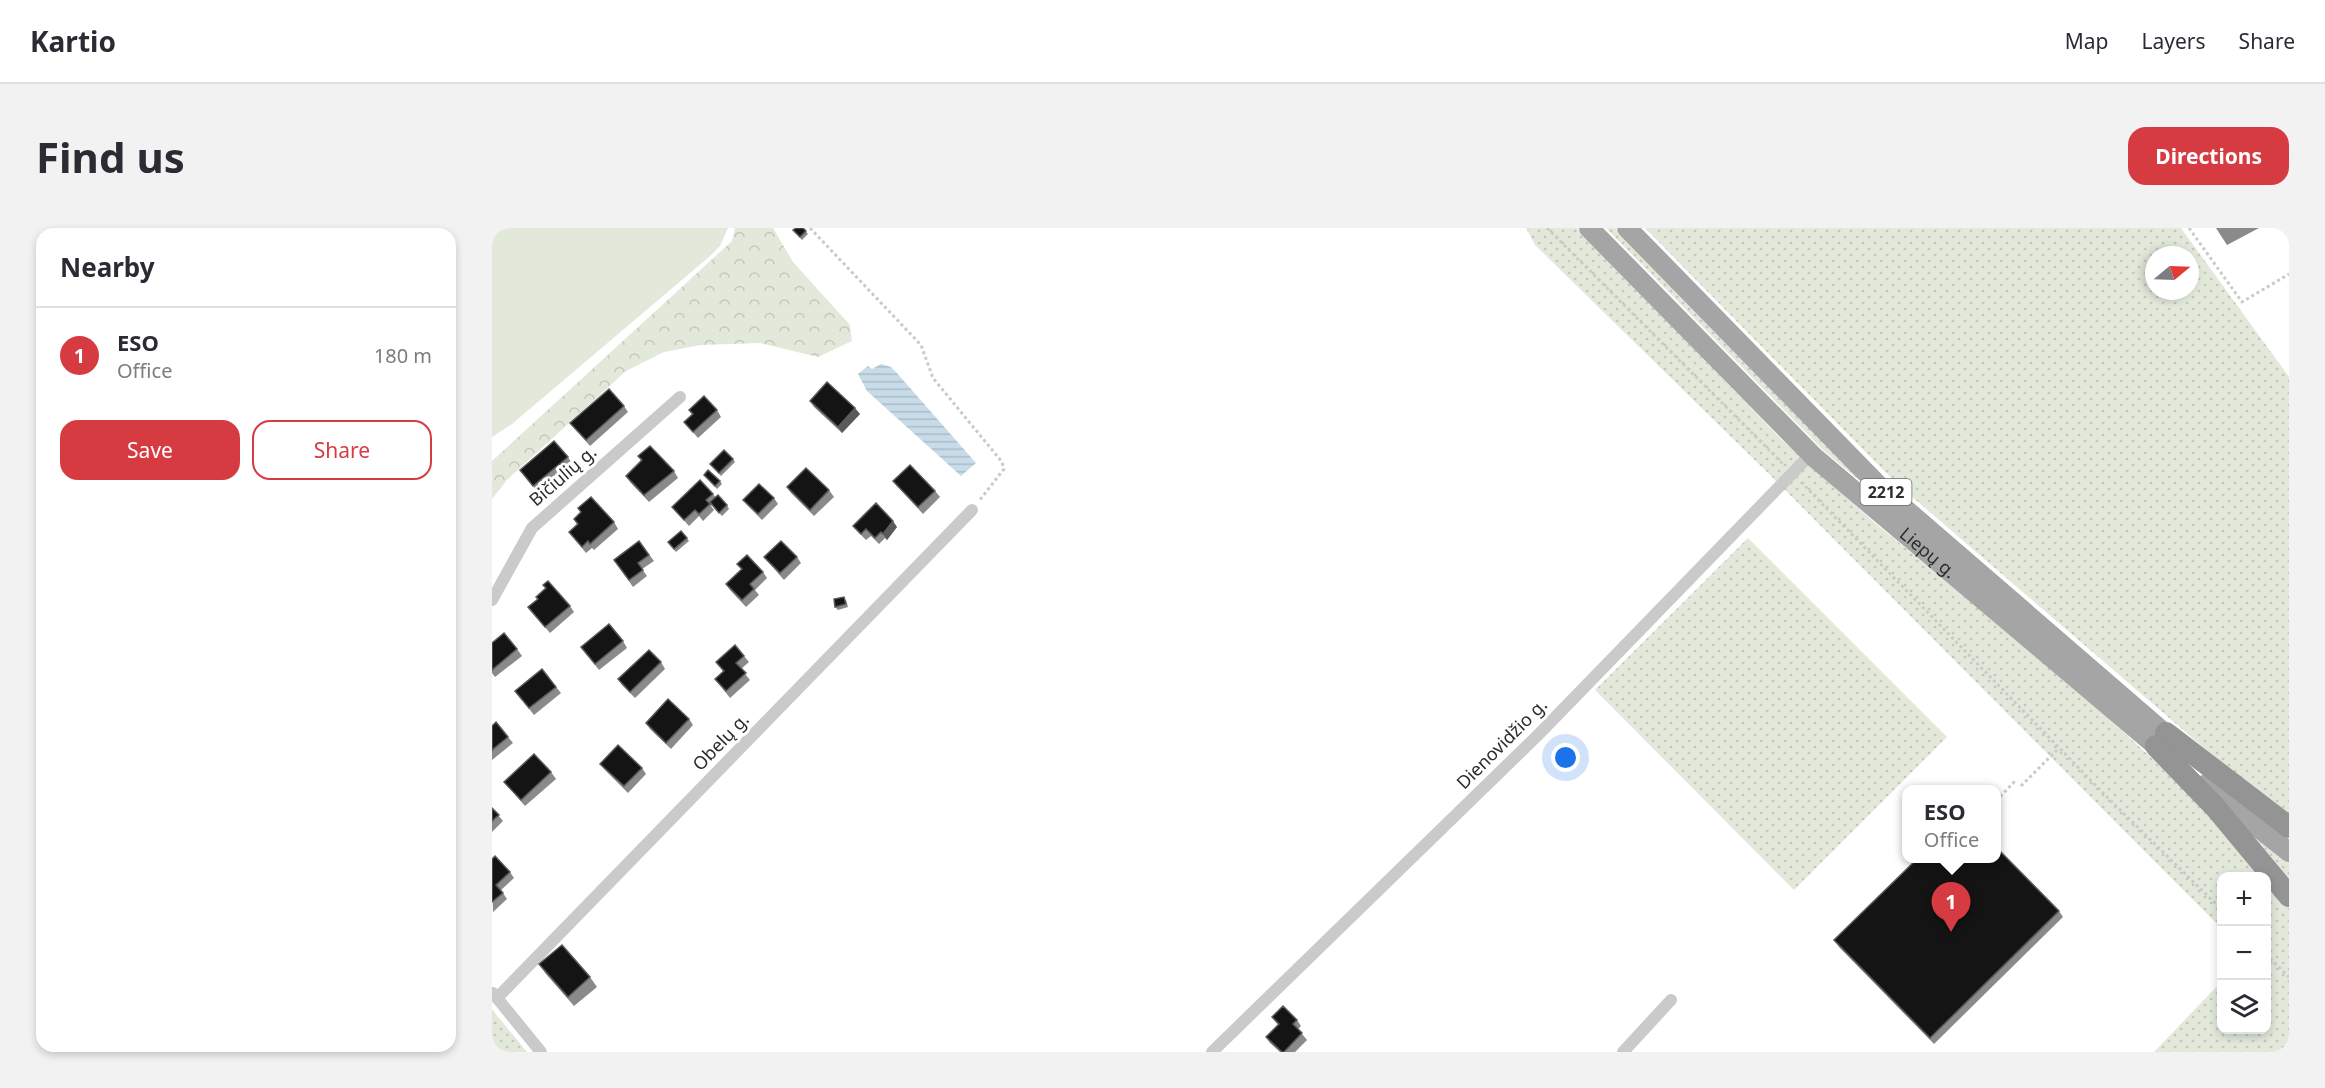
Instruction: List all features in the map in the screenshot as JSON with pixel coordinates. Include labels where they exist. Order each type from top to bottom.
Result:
[{"type":"highway","points":[[2161,740],[2289,827]]},
{"type":"highway","points":[[2161,740],[2289,896]]},
{"type":"main road","name":"Liepų g.","points":[[1589,228],[1811,454],[2289,846]]},
{"type":"main road","name":"Liepų g.","points":[[1627,228],[1882,489],[2289,852]]},
{"type":"street","name":"Bičiulių g.","points":[[492,600],[532,528],[680,397]]},
{"type":"street","name":"Dienovidžio g.","points":[[1212,1052],[1537,736],[1811,454]]},
{"type":"street","name":"Obelų g.","points":[[494,995],[972,510]]},
{"type":"street","points":[[494,995],[541,1052]]},
{"type":"street","points":[[1623,1052],[1671,1000]]},
{"type":"path","points":[[810,228],[921,345],[933,378],[1002,462],[1004,469],[972,510]]},
{"type":"path","points":[[1548,228],[1792,473],[2059,748],[2217,905]]},
{"type":"path","points":[[2189,228],[2242,302],[2289,274]]},
{"type":"path","points":[[2022,786],[2059,748]]},
{"type":"path","points":[[2001,796],[2016,780]]},
{"type":"path","points":[[2271,959],[2289,976]]},
{"type":"green space","points":[[492,228],[728,228],[720,246],[709,257],[512,424],[492,437]]},
{"type":"green space","points":[[735,228],[773,228],[793,262],[850,325],[852,341],[818,357],[760,343],[701,345],[664,352],[626,371],[507,480],[492,499],[492,461],[732,241]]},
{"type":"green space","points":[[1526,228],[1577,228],[1781,439],[1875,523],[2070,683],[2194,797],[2262,872],[2217,872],[2217,924],[1771,476],[1535,245]]},
{"type":"green space","points":[[1606,228],[1615,228],[1858,475],[1856,478],[1823,450]]},
{"type":"green space","points":[[1645,228],[2181,228],[2194,246],[2145,246],[2145,300],[2199,300],[2199,253],[2289,377],[2289,816],[2268,803],[1896,483]]},
{"type":"green space","points":[[1748,538],[1947,737],[1794,890],[1595,690]]},
{"type":"green space","points":[[2249,830],[2289,859],[2289,878],[2287,876]]},
{"type":"green space","points":[[2271,883],[2289,908],[2289,1052],[2154,1052],[2217,986],[2217,1034],[2271,1034]]},
{"type":"green space","points":[[492,1009],[495,1013],[527,1052],[492,1052]]},
{"type":"water","points":[[881,364],[891,367],[896,372],[976,463],[961,476],[867,391],[858,374],[868,366],[872,369]]},
{"type":"building","points":[[803,228],[806,231],[800,237],[793,230]]},
{"type":"building","points":[[827,382],[855,408],[838,427],[810,401]]},
{"type":"building","points":[[609,389],[624,406],[586,440],[570,423]]},
{"type":"building","points":[[704,396],[717,410],[693,432],[684,422],[693,414],[689,410]]},
{"type":"building","points":[[554,441],[568,457],[533,486],[520,470]]},
{"type":"building","points":[[650,446],[674,471],[644,495],[626,476],[642,460],[638,456]]},
{"type":"building","points":[[724,450],[733,459],[719,473],[710,464]]},
{"type":"building","points":[[910,465],[935,491],[918,507],[893,481]]},
{"type":"building","points":[[806,468],[829,490],[810,510],[787,487]]},
{"type":"building","points":[[708,470],[720,481],[715,486],[704,475]]},
{"type":"building","points":[[700,480],[713,494],[706,500],[710,504],[699,514],[695,510],[684,520],[672,507]]},
{"type":"building","points":[[759,484],[774,498],[758,514],[743,500]]},
{"type":"building","points":[[718,495],[727,505],[719,513],[710,502]]},
{"type":"building","points":[[591,497],[614,522],[590,544],[588,541],[582,547],[569,532],[578,524],[574,519],[581,512],[578,508]]},
{"type":"building","points":[[876,503],[893,521],[883,534],[881,532],[875,538],[866,529],[861,534],[853,526]]},
{"type":"building","points":[[681,531],[687,538],[674,549],[668,542]]},
{"type":"building","points":[[639,541],[649,555],[638,563],[643,570],[629,580],[614,560]]},
{"type":"building","points":[[781,541],[797,557],[780,573],[764,557]]},
{"type":"building","points":[[747,555],[763,572],[750,584],[754,589],[742,600],[726,584],[742,569],[737,564]]},
{"type":"building","points":[[548,581],[570,606],[545,627],[528,607],[538,599],[536,597],[546,588],[543,585]]},
{"type":"building","points":[[844,597],[846,604],[835,607],[834,599]]},
{"type":"building","points":[[609,624],[623,641],[595,664],[581,647]]},
{"type":"building","points":[[504,633],[517,649],[492,670],[492,643]]},
{"type":"building","points":[[735,645],[744,656],[736,663],[746,673],[726,691],[715,679],[724,671],[716,662]]},
{"type":"building","points":[[649,650],[661,662],[630,692],[618,679]]},
{"type":"building","points":[[542,669],[556,687],[529,708],[515,691]]},
{"type":"building","points":[[668,699],[689,719],[666,743],[646,723]]},
{"type":"building","points":[[496,722],[508,737],[492,750],[492,726]]},
{"type":"building","points":[[618,745],[642,768],[624,786],[600,764]]},
{"type":"building","points":[[534,754],[551,772],[521,800],[504,782]]},
{"type":"building","points":[[492,808],[499,815],[492,821]]},
{"type":"building","points":[[2001,852],[2059,911],[1930,1038],[1834,940],[1913,863],[2001,863]]},
{"type":"building","points":[[495,856],[510,872],[496,885],[503,893],[492,902],[492,859]]},
{"type":"building","points":[[562,945],[590,977],[568,997],[539,964]]},
{"type":"building","points":[[1283,1006],[1297,1020],[1293,1024],[1302,1033],[1282,1052],[1266,1037],[1279,1024],[1272,1017]]},
{"type":"place","name":"ESO","points":[[1951,932]]}]
